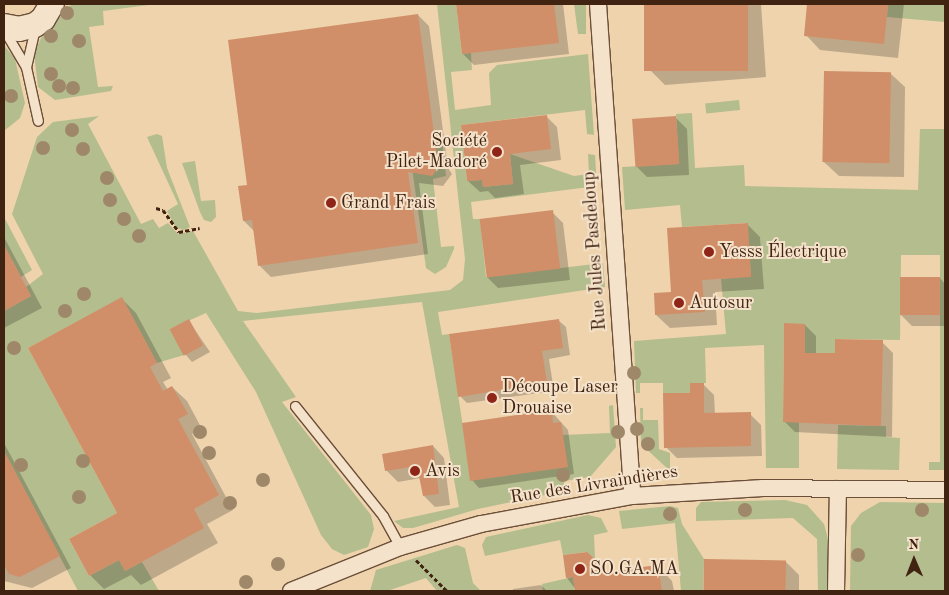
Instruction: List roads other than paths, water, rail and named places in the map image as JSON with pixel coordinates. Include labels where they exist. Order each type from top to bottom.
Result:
[{"type":"street","points":[[4,28],[19,29],[35,25],[53,4]]},
{"type":"street","name":"Rue Jules Pasdeloup","points":[[598,4],[632,496]]},
{"type":"street","name":"Rue des Livraindières","points":[[290,591],[400,547],[532,513],[632,496],[724,489],[945,490]]},
{"type":"street","points":[[836,591],[838,489]]},
{"type":"lane","points":[[26,67],[35,25]]},
{"type":"lane","points":[[4,28],[26,67],[38,121]]},
{"type":"lane","points":[[295,406],[384,516],[400,547]]},
{"type":"place","name":"Société Pilet-Madoré","points":[[497,152]]},
{"type":"place","name":"Grand Frais","points":[[331,203]]},
{"type":"place","name":"Yesss Électrique","points":[[709,252]]},
{"type":"place","name":"Autosur","points":[[679,303]]},
{"type":"place","name":"Découpe Laser Drouaise","points":[[492,398]]},
{"type":"place","name":"Avis","points":[[415,471]]},
{"type":"place","name":"SO.GA.MA","points":[[580,569]]}]
